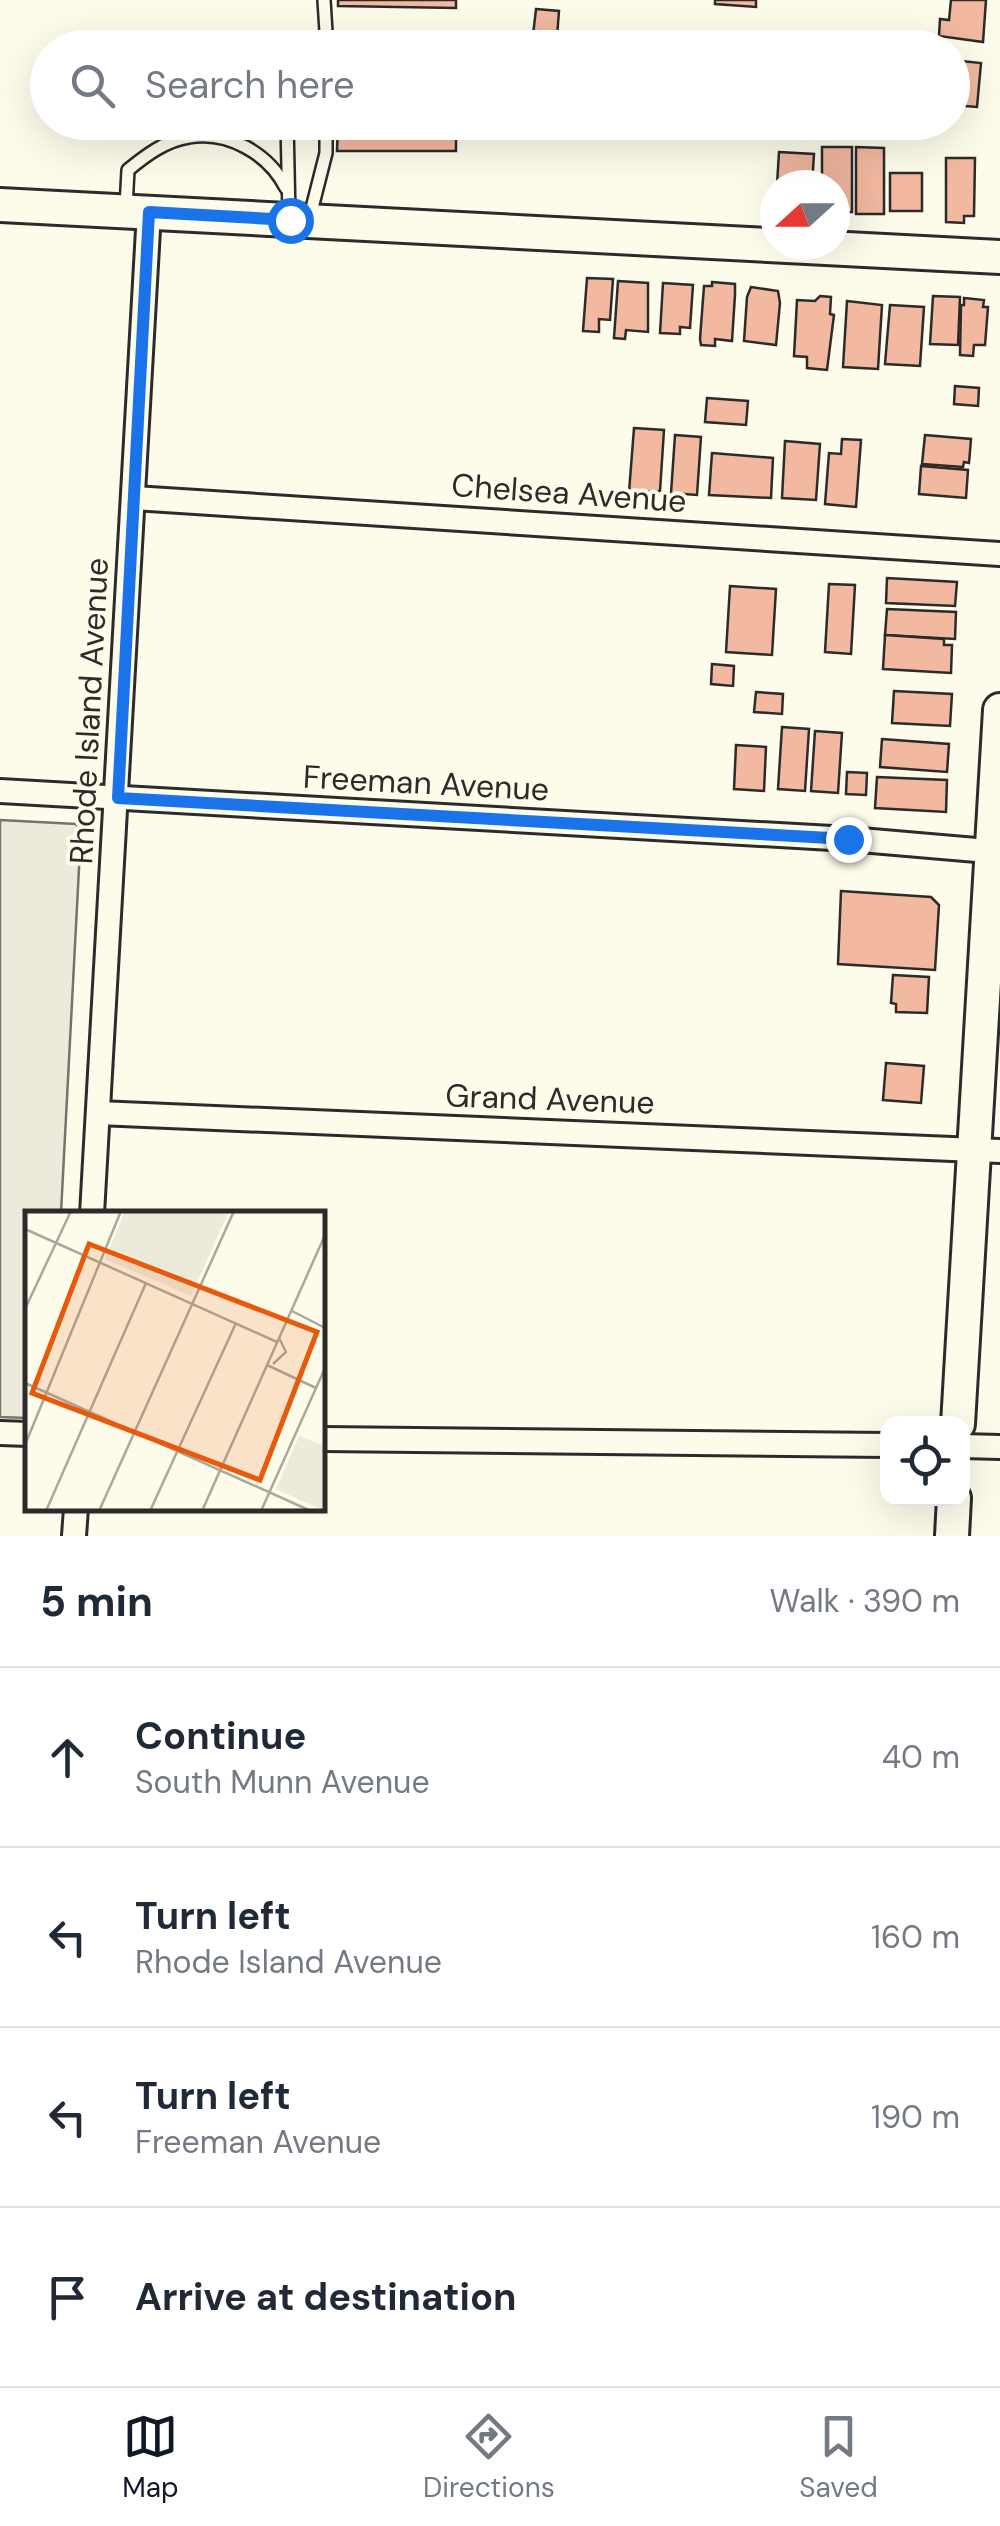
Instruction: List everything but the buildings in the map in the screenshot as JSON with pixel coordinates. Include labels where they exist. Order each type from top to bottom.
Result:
[{"type":"main road","points":[[0,205],[138,212],[295,210],[560,236],[1000,257]]},
{"type":"main road","points":[[959,1416],[987,1150],[1000,710]]},
{"type":"main road","points":[[952,1536],[954,1506]]},
{"type":"street","name":"Rhode Island Avenue","points":[[92,1211],[134,498],[138,212]]},
{"type":"street","name":"Chelsea Avenue","points":[[134,498],[1000,554]]},
{"type":"street","name":"Freeman Avenue","points":[[0,790],[996,851]]},
{"type":"street","name":"Grand Avenue","points":[[98,1113],[987,1150]]},
{"type":"street","points":[[0,1433],[25,1434]]},
{"type":"street","points":[[325,1439],[880,1445]]},
{"type":"street","points":[[970,1446],[1000,1447]]},
{"type":"street","points":[[74,1536],[76,1511]]},
{"type":"lane","points":[[324,0],[325,30]]},
{"type":"lane","points":[[138,212],[128,170],[147,155],[180,140]]},
{"type":"lane","points":[[223,140],[244,146],[278,172],[295,210]]},
{"type":"lane","points":[[289,140],[295,210]]},
{"type":"lane","points":[[295,210],[326,153],[326,140]]},
{"type":"shaded area","points":[[0,820],[76,824],[81,830],[61,1211],[25,1211],[25,1418],[0,1417]]},
{"type":"route","points":[[290,220],[149,212],[118,798],[848,839]]}]
